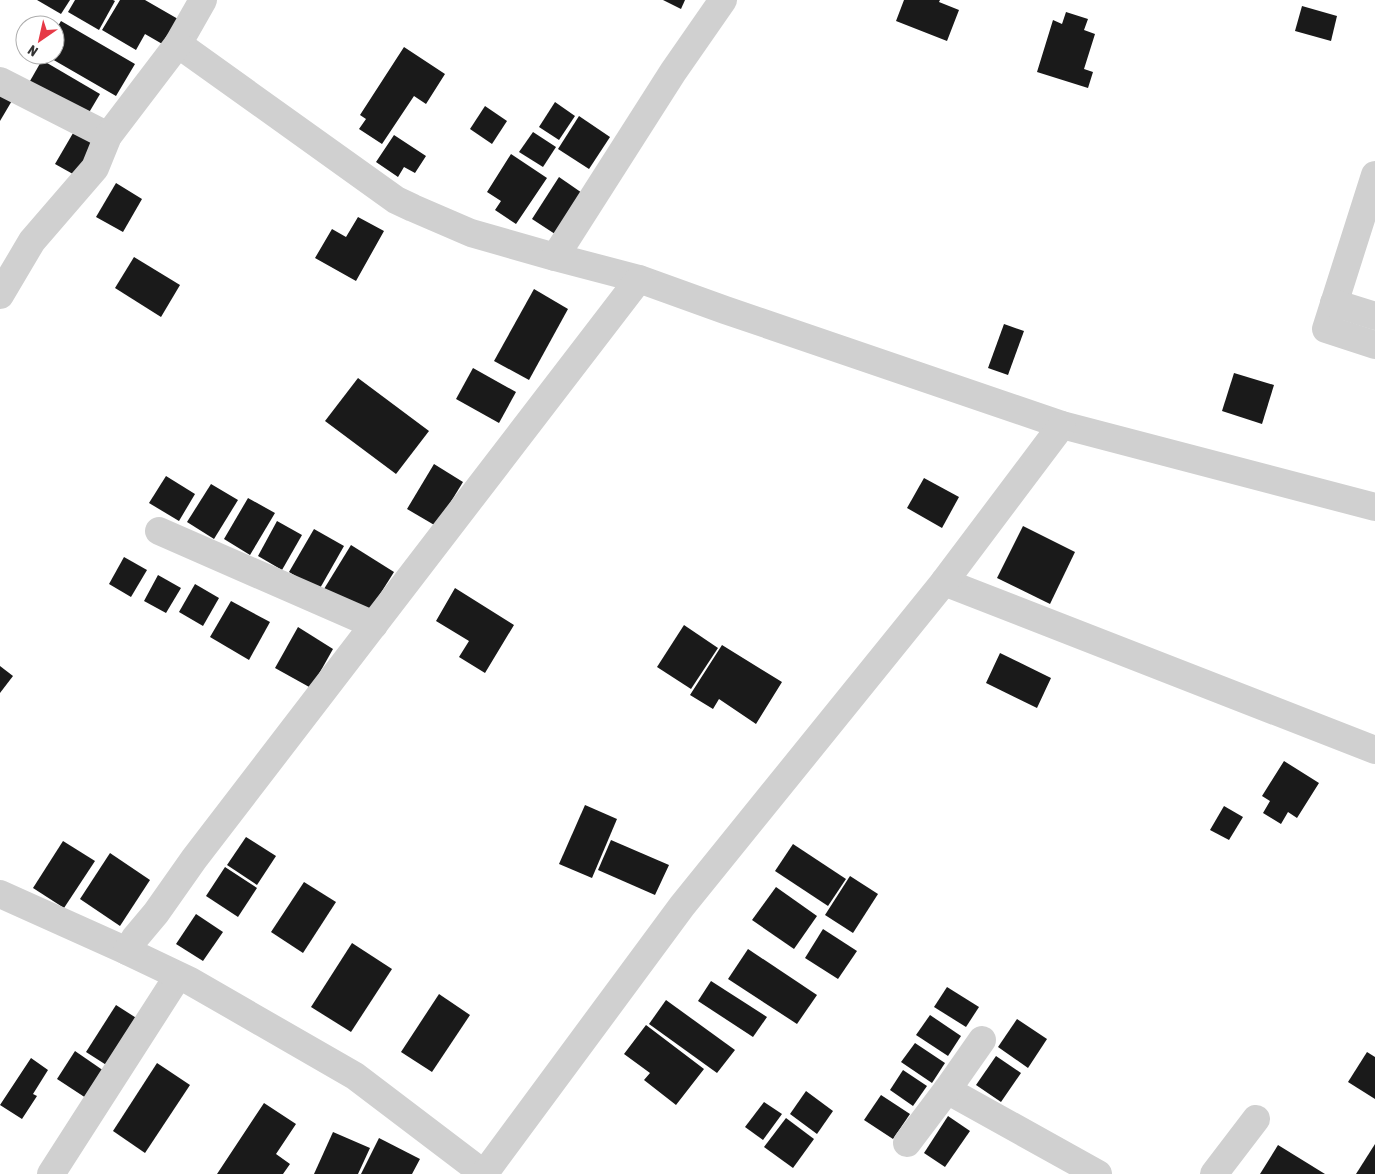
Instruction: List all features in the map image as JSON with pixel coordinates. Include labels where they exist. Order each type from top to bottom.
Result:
[{"type":"street","points":[[0,296],[32,241],[94,168],[108,136],[178,44],[203,0]]},
{"type":"street","points":[[555,257],[673,72],[723,0]]},
{"type":"street","points":[[178,44],[396,200],[471,233],[639,279],[1062,425],[1375,508]]},
{"type":"street","points":[[0,81],[108,136]]},
{"type":"street","points":[[1375,175],[1326,328],[1375,345]]},
{"type":"street","points":[[127,951],[194,859],[639,279]]},
{"type":"street","points":[[1334,303],[1375,316]]},
{"type":"street","points":[[0,894],[190,981],[355,1076],[484,1174],[682,906],[944,582],[1062,425]]},
{"type":"street","points":[[159,531],[374,625]]},
{"type":"street","points":[[944,582],[1375,750]]},
{"type":"street","points":[[51,1174],[178,976]]},
{"type":"street","points":[[907,1144],[982,1040]]},
{"type":"street","points":[[947,1090],[1098,1174]]},
{"type":"street","points":[[1214,1174],[1256,1119]]},
{"type":"building","points":[[37,0],[70,0],[61,14]]},
{"type":"building","points":[[75,0],[115,1],[99,30],[68,12]]},
{"type":"building","points":[[120,0],[145,0],[178,19],[164,45],[145,34],[136,50],[102,30]]},
{"type":"building","points":[[663,0],[685,0],[681,9]]},
{"type":"building","points":[[904,0],[940,0],[939,2],[959,10],[947,41],[896,21]]},
{"type":"building","points":[[1302,6],[1337,16],[1331,41],[1295,31]]},
{"type":"building","points":[[1066,12],[1088,19],[1084,30],[1095,34],[1084,69],[1093,72],[1088,88],[1037,72],[1053,20],[1062,24]]},
{"type":"building","points":[[65,23],[135,64],[116,96],[62,65],[65,65]]},
{"type":"building","points":[[404,47],[445,74],[426,104],[414,96],[382,144],[359,129],[366,119],[360,115]]},
{"type":"building","points":[[39,65],[51,65],[100,94],[84,121],[26,88]]},
{"type":"building","points":[[0,91],[13,99],[0,121]]},
{"type":"building","points":[[555,102],[575,116],[559,140],[539,127]]},
{"type":"building","points":[[485,106],[507,121],[492,144],[470,129]]},
{"type":"building","points":[[579,116],[610,137],[589,169],[558,149]]},
{"type":"building","points":[[76,128],[101,143],[80,178],[55,164]]},
{"type":"building","points":[[533,132],[556,147],[543,167],[519,152]]},
{"type":"building","points":[[394,135],[426,156],[415,173],[404,167],[398,177],[376,162]]},
{"type":"building","points":[[511,154],[547,178],[516,224],[495,210],[501,201],[487,192]]},
{"type":"building","points":[[559,177],[585,195],[558,236],[532,219]]},
{"type":"building","points":[[116,183],[142,199],[123,232],[96,217]]},
{"type":"building","points":[[358,217],[384,231],[356,281],[315,258],[332,229],[346,237]]},
{"type":"building","points":[[134,257],[180,285],[161,317],[115,288]]},
{"type":"building","points":[[534,289],[568,309],[529,380],[494,361]]},
{"type":"building","points":[[1004,324],[1024,331],[1008,375],[988,368]]},
{"type":"building","points":[[473,368],[516,392],[499,423],[456,399]]},
{"type":"building","points":[[1234,373],[1274,385],[1262,424],[1222,411]]},
{"type":"building","points":[[358,378],[429,431],[396,474],[325,421]]},
{"type":"building","points":[[434,464],[463,482],[436,526],[407,509]]},
{"type":"building","points":[[166,476],[195,494],[179,521],[149,503]]},
{"type":"building","points":[[924,478],[959,497],[942,528],[907,508]]},
{"type":"building","points":[[211,484],[238,500],[214,539],[187,522]]},
{"type":"building","points":[[248,498],[275,513],[250,555],[224,539]]},
{"type":"building","points":[[277,521],[302,535],[282,570],[258,556]]},
{"type":"building","points":[[1023,526],[1075,552],[1050,604],[997,578]]},
{"type":"building","points":[[314,529],[344,546],[319,590],[289,572]]},
{"type":"building","points":[[351,545],[394,572],[367,615],[324,589]]},
{"type":"building","points":[[124,557],[147,570],[131,597],[109,584]]},
{"type":"building","points":[[158,575],[181,588],[166,613],[144,601]]},
{"type":"building","points":[[195,584],[219,598],[203,626],[179,612]]},
{"type":"building","points":[[455,588],[514,625],[485,673],[459,657],[469,641],[436,621]]},
{"type":"building","points":[[231,601],[270,622],[249,660],[210,637]]},
{"type":"building","points":[[684,625],[718,648],[691,689],[657,667]]},
{"type":"building","points":[[298,627],[333,649],[311,688],[275,668]]},
{"type":"building","points":[[722,645],[782,682],[756,724],[719,699],[713,709],[690,695]]},
{"type":"building","points":[[1000,653],[1051,678],[1037,708],[986,683]]},
{"type":"building","points":[[0,666],[13,676],[0,693]]},
{"type":"building","points":[[1284,761],[1319,783],[1297,818],[1288,812],[1281,824],[1263,813],[1270,801],[1262,796]]},
{"type":"building","points":[[585,805],[617,819],[592,878],[559,864]]},
{"type":"building","points":[[1224,806],[1243,817],[1229,840],[1210,830]]},
{"type":"building","points":[[246,837],[276,856],[257,885],[227,865]]},
{"type":"building","points":[[611,840],[669,865],[655,895],[598,870]]},
{"type":"building","points":[[63,841],[95,861],[64,908],[33,888]]},
{"type":"building","points":[[793,844],[846,879],[828,906],[775,871]]},
{"type":"building","points":[[110,853],[150,880],[120,926],[80,899]]},
{"type":"building","points":[[225,867],[257,888],[238,917],[206,896]]},
{"type":"building","points":[[850,876],[878,894],[853,933],[825,915]]},
{"type":"building","points":[[304,882],[336,902],[303,953],[271,932]]},
{"type":"building","points":[[776,887],[817,916],[794,949],[752,920]]},
{"type":"building","points":[[196,914],[223,932],[203,961],[176,944]]},
{"type":"building","points":[[823,929],[857,951],[838,979],[805,958]]},
{"type":"building","points":[[352,943],[392,969],[351,1032],[311,1007]]},
{"type":"building","points":[[748,949],[817,995],[797,1024],[728,979]]},
{"type":"building","points":[[711,981],[767,1017],[753,1037],[698,1001]]},
{"type":"building","points":[[947,987],[979,1007],[966,1027],[934,1007]]},
{"type":"building","points":[[439,994],[470,1015],[432,1072],[401,1052]]},
{"type":"building","points":[[666,1000],[735,1050],[717,1073],[649,1024]]},
{"type":"building","points":[[116,1005],[141,1021],[111,1068],[86,1052]]},
{"type":"building","points":[[930,1015],[961,1036],[948,1056],[916,1035]]},
{"type":"building","points":[[1017,1019],[1047,1039],[1028,1068],[998,1047]]},
{"type":"building","points":[[646,1025],[704,1069],[676,1105],[644,1080],[650,1073],[624,1054]]},
{"type":"building","points":[[915,1043],[945,1063],[932,1083],[901,1062]]},
{"type":"building","points":[[75,1051],[104,1071],[86,1098],[57,1079]]},
{"type":"building","points":[[1367,1052],[1375,1057],[1375,1099],[1348,1082]]},
{"type":"building","points":[[996,1056],[1021,1073],[1001,1102],[976,1085]]},
{"type":"building","points":[[31,1058],[48,1070],[33,1094],[37,1096],[22,1119],[0,1105]]},
{"type":"building","points":[[157,1063],[190,1085],[145,1153],[113,1131]]},
{"type":"building","points":[[903,1070],[927,1086],[913,1106],[890,1090]]},
{"type":"building","points":[[806,1091],[833,1111],[817,1134],[790,1114]]},
{"type":"building","points":[[881,1095],[910,1114],[893,1139],[864,1120]]},
{"type":"building","points":[[764,1102],[782,1114],[763,1140],[745,1127]]},
{"type":"building","points":[[264,1103],[296,1124],[276,1154],[290,1164],[283,1174],[217,1174]]},
{"type":"building","points":[[948,1116],[970,1131],[945,1167],[924,1153]]},
{"type":"building","points":[[786,1118],[814,1139],[793,1168],[764,1147]]},
{"type":"building","points":[[333,1132],[370,1148],[358,1174],[314,1174]]},
{"type":"building","points":[[379,1138],[420,1159],[412,1174],[361,1174]]},
{"type":"building","points":[[1375,1144],[1375,1174],[1356,1174]]},
{"type":"building","points":[[1278,1145],[1325,1174],[1260,1174]]}]
